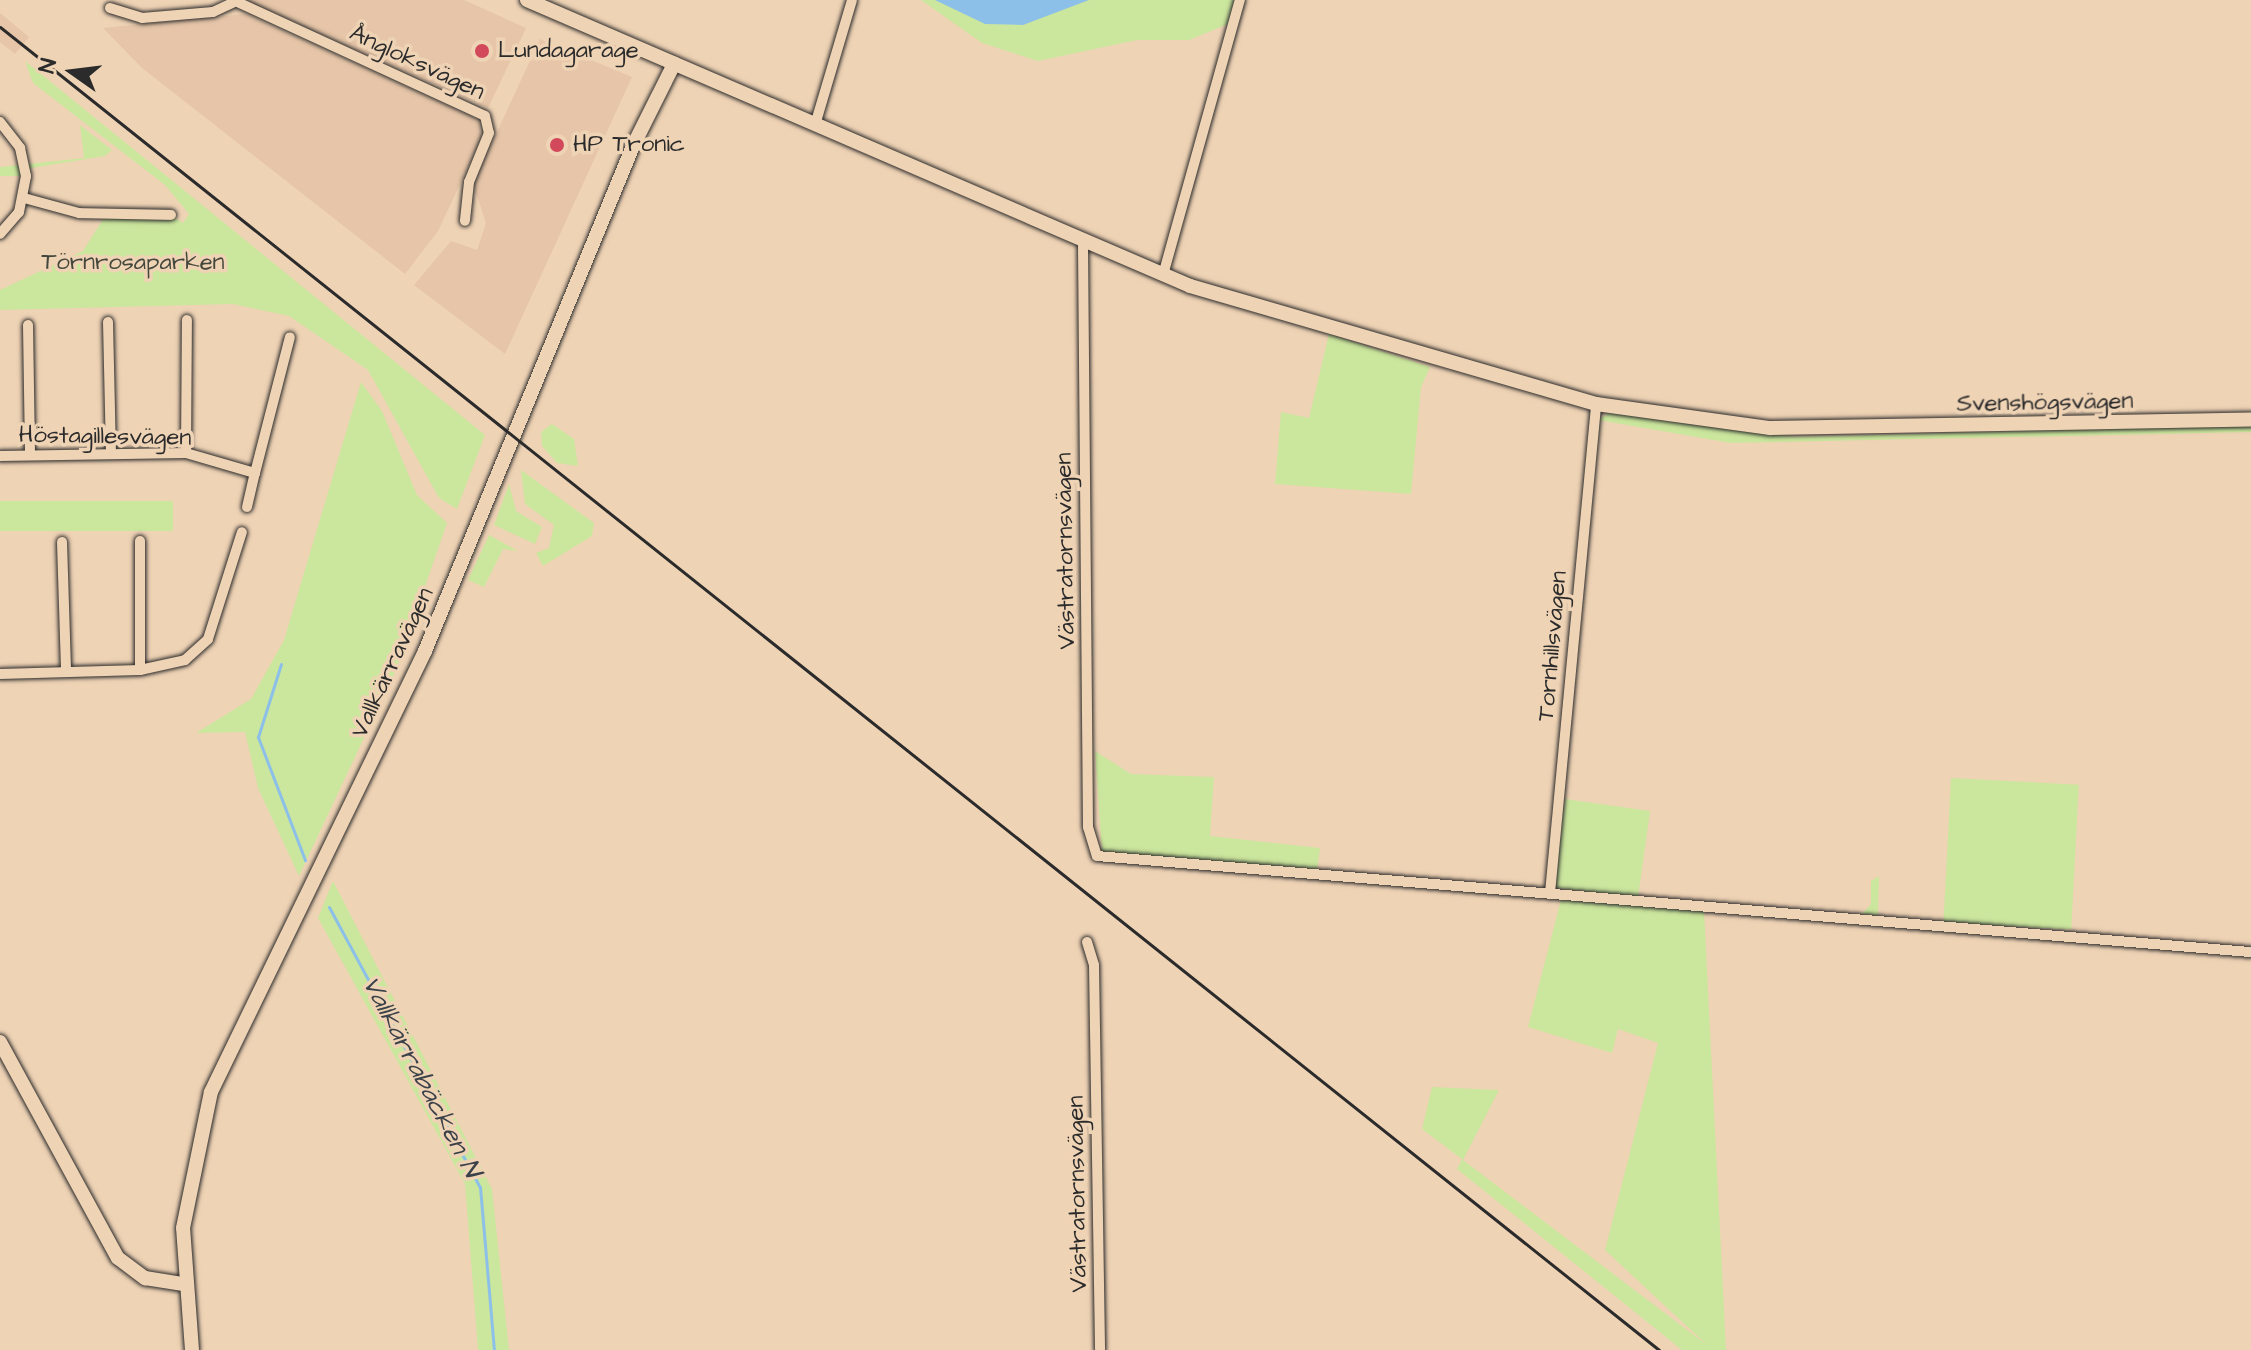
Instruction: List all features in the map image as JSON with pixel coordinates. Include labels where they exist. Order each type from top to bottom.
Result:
[{"type":"main road","name":"Svenshögsvägen","points":[[527,0],[1083,244],[1163,275],[1596,404],[1720,425],[1841,427],[2251,420]]},
{"type":"main road","name":"Vallkärravägen","points":[[192,1350],[184,1284],[192,1159],[216,1079],[425,651],[633,146],[674,64]]},
{"type":"main road","points":[[0,1042],[118,1258],[145,1278],[184,1284]]},
{"type":"street","points":[[815,125],[852,0]]},
{"type":"street","points":[[1163,275],[1240,0]]},
{"type":"street","points":[[110,8],[142,18],[213,12],[233,1]]},
{"type":"street","name":"Ångloksvägen","points":[[233,1],[485,116],[489,133],[469,182],[465,221]]},
{"type":"street","points":[[0,122],[23,156],[24,198],[0,234]]},
{"type":"street","points":[[24,198],[79,213],[171,215]]},
{"type":"street","name":"Västratornsvägen","points":[[1083,244],[1088,827],[1097,856],[1550,893]]},
{"type":"street","points":[[186,453],[187,320]]},
{"type":"street","points":[[108,322],[111,454]]},
{"type":"street","points":[[28,325],[30,454]]},
{"type":"street","points":[[247,507],[290,337]]},
{"type":"street","name":"Tornhillsvägen","points":[[1550,893],[1596,404]]},
{"type":"street","name":"Höstagillesvägen","points":[[0,456],[186,453],[255,473]]},
{"type":"street","points":[[0,674],[140,670],[185,660],[208,639],[242,532]]},
{"type":"street","points":[[140,541],[140,670]]},
{"type":"street","points":[[62,542],[66,672]]},
{"type":"street","points":[[1550,893],[2251,952]]},
{"type":"street","name":"Västratornsvägen","points":[[1087,942],[1094,965],[1100,1350]]},
{"type":"shaded area","points":[[243,0],[464,0],[526,28],[488,108]]},
{"type":"shaded area","points":[[0,13],[29,37],[15,54],[0,42]]},
{"type":"shaded area","points":[[246,14],[479,120],[481,139],[438,231],[405,274],[142,68],[103,28]]},
{"type":"shaded area","points":[[540,39],[632,77],[505,354],[414,285],[451,241],[477,250],[486,223],[473,184]]},
{"type":"green space","points":[[921,0],[1235,0],[1228,24],[1189,40],[1137,40],[1038,61],[982,43]]},
{"type":"green space","name":"Törnrosaparken","points":[[25,61],[485,435],[457,509],[439,498],[368,370],[289,316],[233,304],[0,310],[0,290],[83,251],[105,216],[171,215],[183,223],[189,214],[165,185],[33,83]]},
{"type":"green space","points":[[80,125],[112,150],[105,156],[25,169],[26,176],[0,176],[0,167],[84,158]]},
{"type":"green space","points":[[1329,334],[1430,367],[1421,387],[1411,494],[1275,484],[1281,412],[1309,418]]},
{"type":"green space","points":[[361,382],[382,411],[417,495],[447,523],[396,670],[299,876],[258,788],[245,732],[196,733],[251,699],[284,640]]},
{"type":"green space","points":[[1609,413],[1794,437],[2251,425],[2251,432],[1731,443],[1598,420]]},
{"type":"green space","points":[[552,424],[574,439],[578,466],[557,463],[542,446],[541,432]]},
{"type":"green space","points":[[521,470],[594,523],[592,536],[543,566],[536,553],[549,548],[554,525],[525,504]]},
{"type":"green space","points":[[509,484],[516,511],[542,527],[535,544],[494,525]]},
{"type":"green space","points":[[0,501],[173,501],[173,531],[0,531]]},
{"type":"green space","points":[[489,535],[518,551],[503,549],[484,587],[468,580]]},
{"type":"green space","points":[[1095,751],[1131,774],[1214,777],[1210,836],[1320,848],[1317,870],[1102,852]]},
{"type":"green space","points":[[1951,778],[2079,785],[2071,930],[1943,923]]},
{"type":"green space","points":[[1565,799],[1650,811],[1638,899],[1553,887]]},
{"type":"green space","points":[[1879,876],[1878,915],[1862,914],[1871,904],[1871,881]]},
{"type":"green space","points":[[333,881],[492,1189],[509,1350],[478,1350],[465,1184],[318,918]]},
{"type":"green space","points":[[1561,900],[1704,910],[1726,1350],[1682,1350],[1457,1169],[1462,1159],[1422,1129],[1432,1087],[1499,1090],[1463,1160],[1707,1345],[1605,1250],[1658,1043],[1618,1029],[1612,1053],[1528,1027]]},
{"type":"water","points":[[935,0],[1089,0],[1023,25],[985,24]]},
{"type":"waterway","name":"Vallkärrabäcken N","points":[[281,664],[258,737],[305,860]]},
{"type":"waterway","name":"Vallkärrabäcken N","points":[[329,907],[480,1187],[494,1350]]},
{"type":"railway","points":[[0,27],[1659,1350]]},
{"type":"place","name":"Lundagarage","points":[[482,51]]},
{"type":"place","name":"HP Tronic","points":[[557,145]]}]
